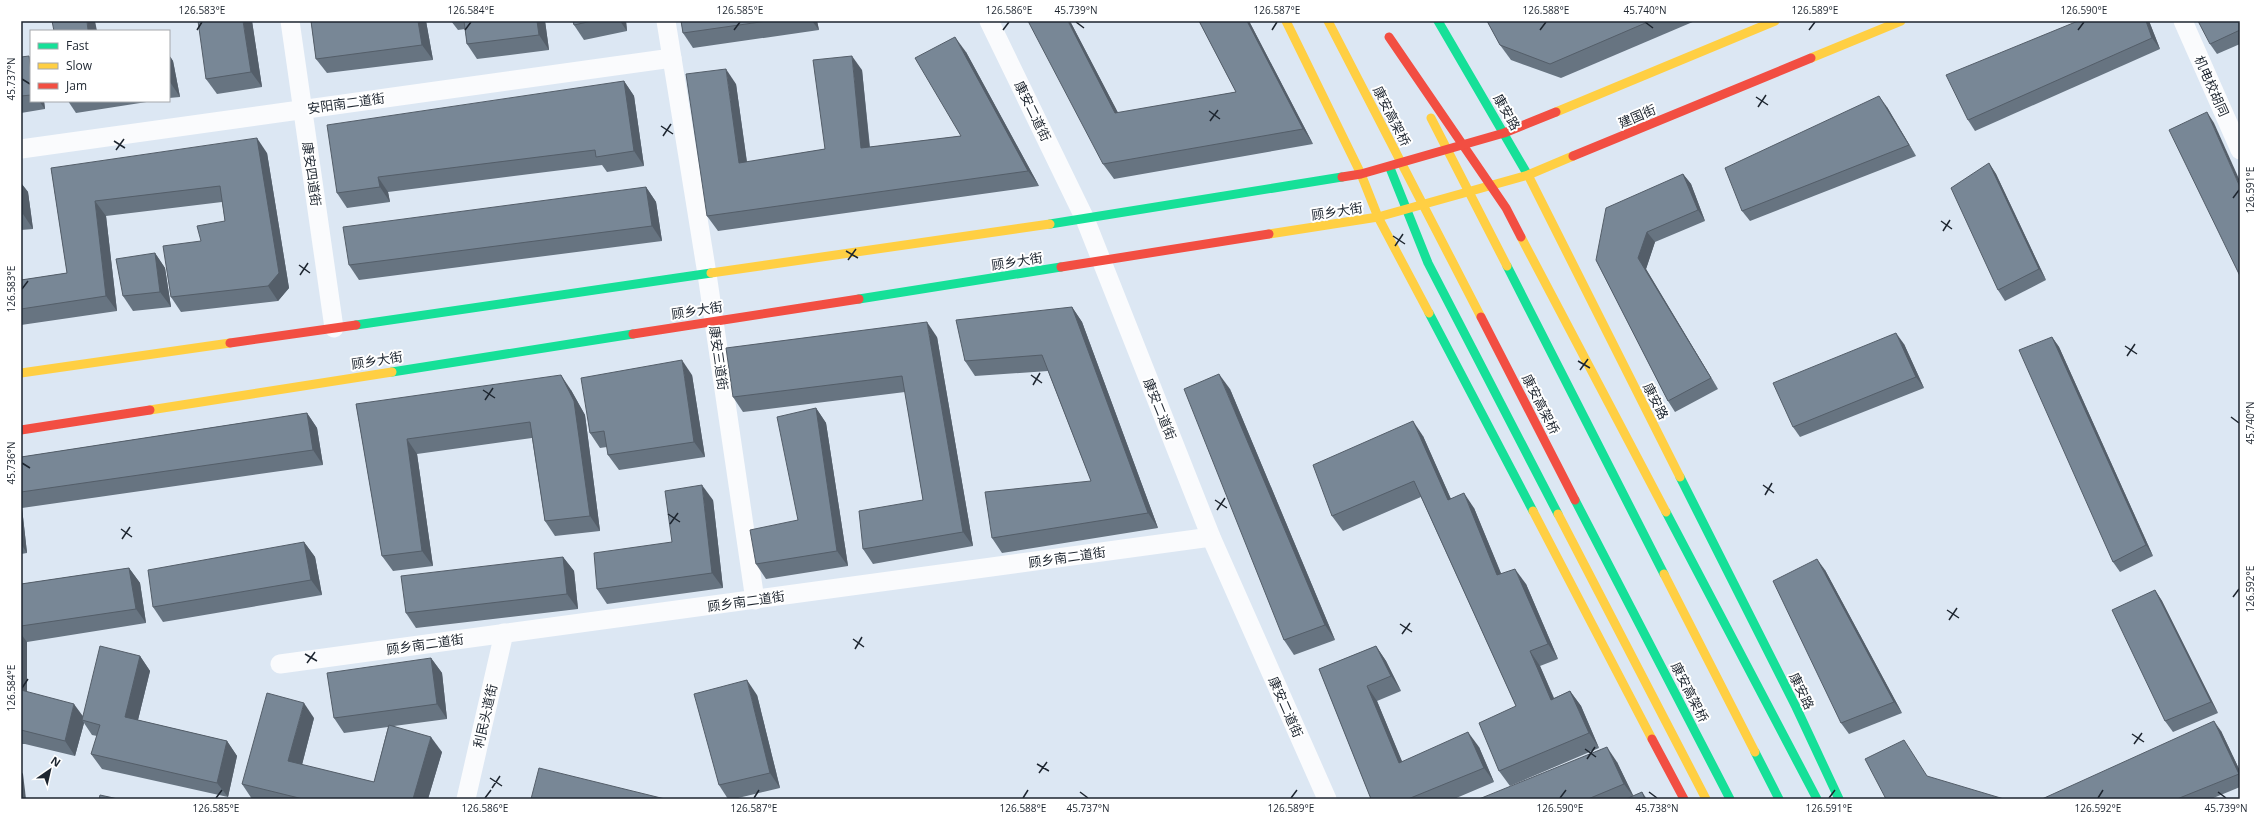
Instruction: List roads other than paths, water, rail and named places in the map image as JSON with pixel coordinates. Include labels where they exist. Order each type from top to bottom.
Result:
[{"type":"main road","points":[[1286,21],[1361,174],[1378,217],[1684,799]]},
{"type":"main road","name":"康安高架桥","points":[[1328,21],[1730,799]]},
{"type":"main road","name":"康安路","points":[[1438,21],[1528,176],[1796,707],[1839,799]]},
{"type":"main road","points":[[21,373],[1085,219],[1361,174],[1504,133],[1775,21]]},
{"type":"main road","name":"建国街","points":[[1378,217],[1528,176],[1901,21]]},
{"type":"main road","points":[[1384,26],[1779,799]]},
{"type":"main road","points":[[1389,37],[1506,208],[1816,799]]},
{"type":"main road","points":[[1344,51],[1428,263],[1706,799]]},
{"type":"main road","name":"顾乡大街","points":[[21,430],[714,320],[1378,217]]},
{"type":"street","name":"康安四道街","points":[[290,21],[334,328]]},
{"type":"street","name":"康安三道街","points":[[666,21],[707,274],[755,600]]},
{"type":"street","name":"康安二道街","points":[[989,21],[1085,219],[1211,537],[1326,799]]},
{"type":"street","name":"机电校胡同","points":[[2183,21],[2240,150]]},
{"type":"street","name":"安阳南二道街","points":[[21,149],[672,58]]},
{"type":"street","name":"顾乡南二道街","points":[[280,664],[1211,537]]},
{"type":"street","name":"利民头道街","points":[[466,799],[504,634]]}]
